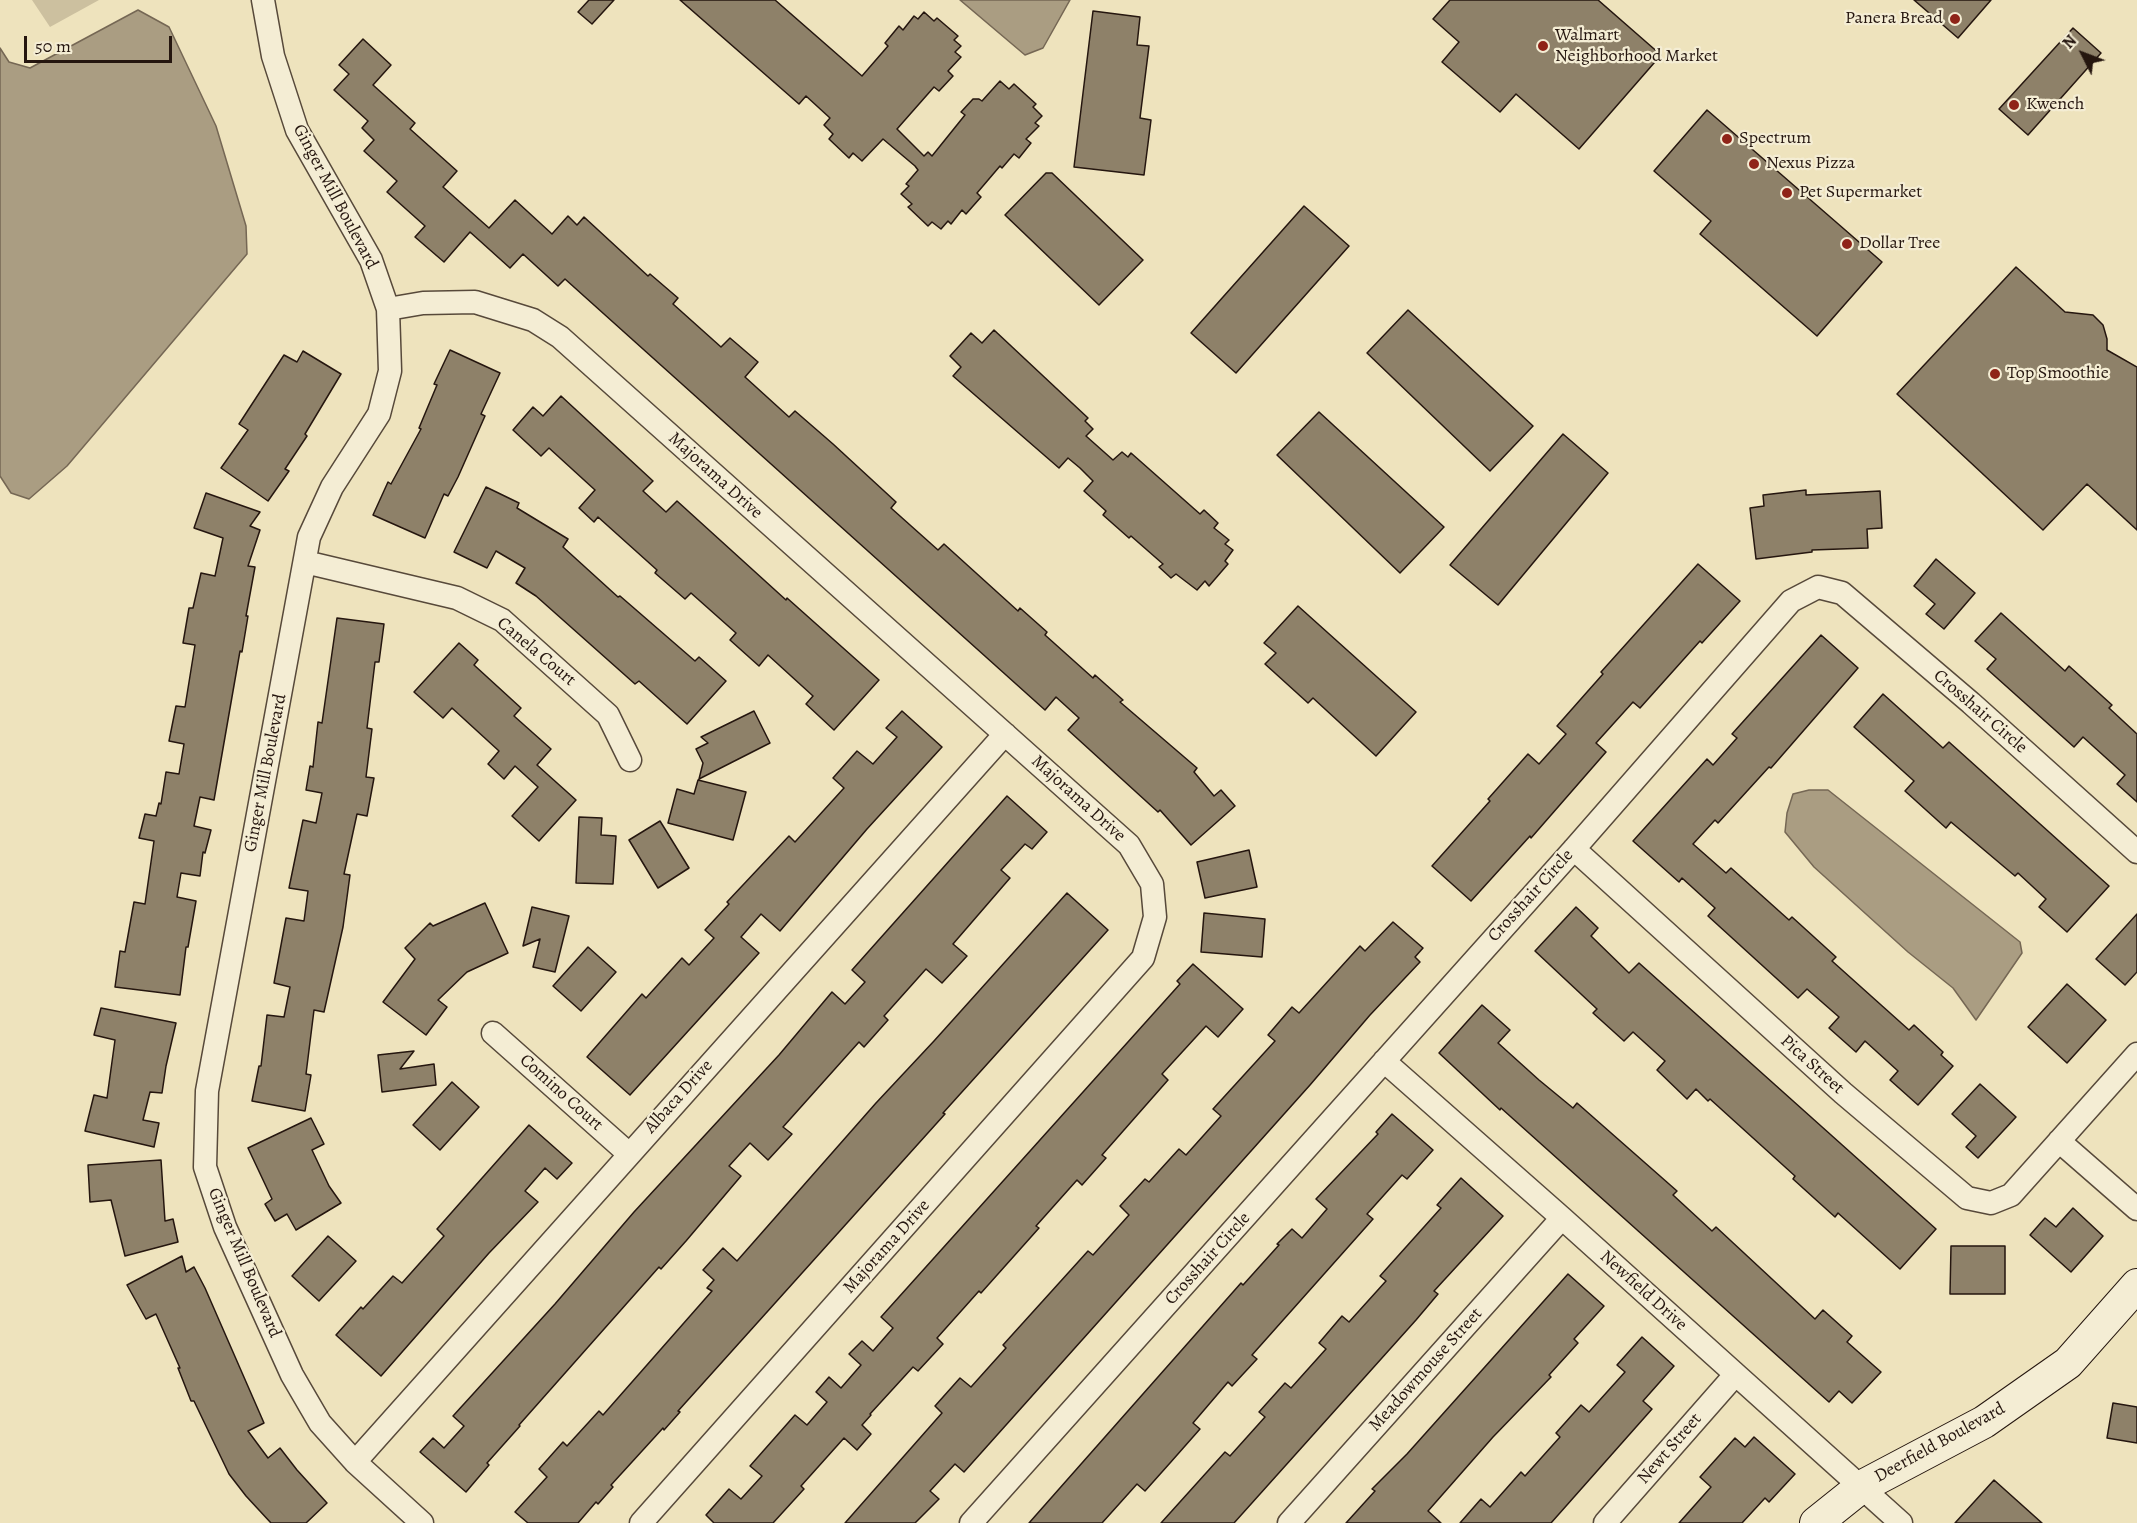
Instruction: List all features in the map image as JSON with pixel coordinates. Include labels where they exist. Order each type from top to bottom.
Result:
[{"type":"street","name":"Ginger Mill Boulevard","points":[[263,0],[273,56],[297,130],[371,260],[388,309],[390,371],[379,414],[332,487],[309,537],[207,1091],[205,1167],[225,1227],[292,1375],[320,1423],[355,1462],[422,1523]]},
{"type":"street","name":"Majorama Drive","points":[[388,309],[423,303],[475,302],[533,321],[560,337],[1129,845],[1152,884],[1155,917],[1143,958],[641,1523]]},
{"type":"street","name":"Canela Court","points":[[305,561],[457,598],[502,620],[608,715],[630,760]]},
{"type":"street","name":"Crosshair Circle","points":[[971,1523],[1574,849],[1791,601],[1818,587],[1842,593],[1971,703],[2137,852]]},
{"type":"street","name":"Albaca Drive","points":[[355,1462],[1005,734]]},
{"type":"street","name":"Pica Street","points":[[1574,849],[1843,1093],[1967,1198],[1991,1203],[2011,1195],[2059,1142]]},
{"type":"street","name":"Comino Court","points":[[493,1033],[629,1154]]},
{"type":"street","points":[[2137,1054],[2059,1142],[2137,1209]]},
{"type":"street","name":"Newfield Drive","points":[[1384,1061],[1901,1523]]},
{"type":"street","name":"Meadowmouse Street","points":[[1289,1523],[1562,1218]]},
{"type":"street","name":"Deerfield Boulevard","points":[[1816,1523],[1861,1487],[1984,1422],[2068,1363],[2137,1285]]},
{"type":"street","name":"Newt Street","points":[[1605,1523],[1735,1375]]},
{"type":"shaded area","points":[[32,0],[99,0],[50,27]]},
{"type":"shaded area","points":[[960,0],[1070,0],[1043,48],[1025,55]]},
{"type":"shaded area","points":[[138,10],[169,27],[216,126],[246,226],[247,254],[67,466],[29,499],[11,493],[0,476],[0,48],[9,62],[30,68]]},
{"type":"shaded area","points":[[1809,790],[1828,790],[2020,942],[2022,953],[1976,1020],[1953,988],[1908,952],[1814,867],[1785,832],[1787,813],[1793,794]]},
{"type":"building","points":[[589,0],[614,0],[592,24],[578,12]]},
{"type":"building","points":[[680,0],[775,0],[862,76],[888,46],[885,43],[899,26],[903,30],[914,16],[918,19],[924,12],[934,21],[937,18],[958,36],[954,40],[961,46],[955,52],[961,57],[948,71],[953,76],[939,91],[934,87],[897,129],[924,156],[928,152],[932,156],[965,115],[961,112],[973,99],[982,101],[1000,81],[1009,89],[1014,84],[1036,104],[1033,107],[1042,116],[1035,123],[1039,126],[1026,139],[1031,143],[1019,158],[1014,154],[1002,168],[1000,166],[977,193],[981,197],[966,214],[962,210],[951,224],[948,221],[941,229],[932,222],[928,226],[908,207],[912,204],[901,194],[909,186],[906,184],[918,170],[915,166],[883,139],[862,161],[853,153],[849,158],[829,139],[833,134],[824,125],[830,118],[806,96],[799,104]]},
{"type":"building","points":[[1450,0],[1598,0],[1661,55],[1579,149],[1516,94],[1500,112],[1442,62],[1459,42],[1433,19]]},
{"type":"building","name":"Panera Bread","points":[[1914,0],[1991,0],[1958,38]]},
{"type":"building","points":[[1093,11],[1140,17],[1137,45],[1149,46],[1140,118],[1151,120],[1144,175],[1074,167]]},
{"type":"building","points":[[2073,28],[2101,53],[2028,135],[1999,109]]},
{"type":"building","points":[[363,39],[391,65],[373,85],[415,123],[410,129],[457,171],[443,187],[489,228],[515,200],[552,234],[568,216],[577,225],[584,217],[648,276],[650,274],[678,298],[673,304],[721,347],[730,338],[758,362],[745,377],[789,417],[795,411],[833,444],[896,502],[891,508],[938,550],[944,544],[1018,611],[1020,608],[1047,632],[1045,635],[1093,678],[1095,675],[1123,700],[1120,702],[1197,768],[1194,772],[1214,796],[1221,790],[1235,806],[1191,845],[1160,810],[1158,812],[1068,730],[1079,718],[1056,697],[1045,710],[565,279],[558,286],[523,254],[510,268],[470,232],[444,262],[415,237],[425,226],[387,192],[397,181],[364,151],[374,140],[362,128],[368,121],[334,90],[349,74],[339,65]]},
{"type":"building","points":[[1707,110],[1882,262],[1817,336],[1700,234],[1711,221],[1654,171]]},
{"type":"building","points":[[1046,173],[1052,173],[1143,260],[1099,305],[1005,215]]},
{"type":"building","points":[[1304,206],[1349,246],[1236,373],[1191,333]]},
{"type":"building","points":[[2016,267],[2065,312],[2093,315],[2103,325],[2107,350],[2137,367],[2137,530],[2087,484],[2043,530],[1897,394]]},
{"type":"building","points":[[1408,310],[1533,426],[1490,471],[1367,353]]},
{"type":"building","points":[[994,330],[1088,418],[1085,421],[1093,429],[1086,436],[1113,460],[1122,452],[1128,457],[1131,453],[1200,514],[1204,510],[1218,523],[1214,528],[1229,540],[1225,544],[1233,550],[1225,561],[1228,564],[1209,586],[1205,581],[1197,590],[1176,574],[1171,578],[1159,567],[1163,564],[1103,515],[1106,511],[1084,491],[1093,481],[1080,468],[1068,458],[1059,468],[953,376],[961,367],[950,356],[971,333],[982,343]]},
{"type":"building","points":[[450,350],[500,373],[481,414],[485,416],[458,477],[448,496],[444,494],[425,538],[373,515],[388,482],[391,484],[421,429],[419,428],[437,385],[434,384]]},
{"type":"building","points":[[303,351],[341,374],[305,434],[307,436],[285,469],[289,471],[268,501],[221,468],[248,430],[239,424],[284,355],[297,362]]},
{"type":"building","points":[[561,396],[653,481],[643,491],[666,512],[677,501],[786,600],[787,598],[879,680],[834,730],[806,704],[813,696],[768,655],[759,666],[730,640],[736,633],[691,593],[685,599],[655,573],[657,570],[598,517],[594,522],[579,508],[595,490],[549,448],[541,456],[513,430],[533,407],[543,416]]},
{"type":"building","points":[[1319,412],[1444,527],[1400,573],[1277,455]]},
{"type":"building","points":[[1563,434],[1608,473],[1498,605],[1450,565]]},
{"type":"building","points":[[486,487],[519,503],[517,508],[568,539],[563,547],[618,597],[620,596],[695,661],[699,657],[726,681],[687,724],[639,681],[635,684],[536,596],[516,583],[525,568],[496,551],[487,568],[454,552]]},
{"type":"building","points":[[1806,490],[1806,495],[1880,491],[1882,528],[1867,529],[1868,548],[1812,550],[1812,552],[1756,559],[1750,508],[1764,506],[1763,495]]},
{"type":"building","points":[[206,493],[260,512],[250,526],[260,530],[248,566],[255,567],[246,616],[248,616],[214,800],[200,797],[194,826],[211,830],[205,853],[203,852],[200,876],[181,873],[177,897],[196,901],[188,947],[186,947],[180,995],[115,987],[120,951],[125,952],[134,902],[145,904],[154,841],[139,838],[145,814],[156,816],[159,803],[161,804],[166,772],[179,774],[184,744],[169,741],[176,706],[185,707],[195,645],[183,643],[189,608],[193,608],[201,573],[215,576],[223,538],[194,528]]},
{"type":"building","points":[[1936,559],[1975,593],[1944,629],[1926,614],[1935,604],[1914,586]]},
{"type":"building","points":[[1698,564],[1740,601],[1702,643],[1700,641],[1640,708],[1633,702],[1596,743],[1606,752],[1531,838],[1530,836],[1471,901],[1432,866],[1528,754],[1539,764],[1566,734],[1557,726],[1603,674],[1601,672]]},
{"type":"building","points":[[1298,606],[1416,712],[1376,756],[1313,698],[1308,703],[1265,664],[1276,653],[1264,643]]},
{"type":"building","points":[[2001,613],[2065,671],[2069,666],[2112,705],[2109,708],[2137,734],[2137,802],[2117,784],[2125,775],[2083,737],[2074,747],[1987,669],[1996,659],[1975,641]]},
{"type":"building","points":[[337,618],[384,624],[379,662],[375,662],[367,728],[372,729],[366,777],[374,778],[367,816],[357,814],[344,874],[350,875],[343,927],[324,1012],[314,1010],[306,1074],[311,1075],[305,1111],[252,1101],[259,1066],[261,1066],[267,1015],[284,1017],[290,987],[274,983],[286,918],[304,921],[308,891],[289,888],[303,820],[316,823],[322,793],[306,790],[310,766],[313,767],[318,722],[322,723]]},
{"type":"building","points":[[1821,635],[1858,668],[1771,768],[1769,767],[1718,823],[1715,820],[1693,844],[1726,873],[1731,868],[1789,920],[1792,917],[1836,957],[1832,961],[1909,1030],[1914,1025],[1943,1052],[1941,1055],[1953,1066],[1918,1105],[1890,1080],[1898,1071],[1865,1041],[1856,1052],[1829,1028],[1839,1017],[1807,989],[1798,998],[1708,916],[1715,908],[1682,878],[1679,882],[1633,841],[1707,759],[1713,765],[1737,738],[1732,734]]},
{"type":"building","points":[[459,643],[478,660],[474,665],[521,708],[514,716],[551,749],[537,765],[576,800],[539,841],[512,816],[538,787],[515,766],[504,779],[488,764],[499,751],[452,708],[443,718],[414,692]]},
{"type":"building","points":[[1883,694],[1943,748],[1949,742],[2109,886],[2067,932],[2039,907],[2046,899],[2018,873],[2015,876],[1951,822],[1946,828],[1905,791],[1914,781],[1854,727]]},
{"type":"building","points":[[754,711],[770,743],[699,779],[703,763],[696,749],[708,743],[701,737]]},
{"type":"building","points":[[902,711],[942,747],[867,829],[780,931],[761,914],[741,937],[759,953],[630,1095],[587,1057],[642,994],[646,998],[682,958],[689,965],[714,938],[705,930],[729,904],[727,902],[789,836],[795,842],[844,788],[833,778],[857,751],[873,764],[897,737],[886,728]]},
{"type":"building","points":[[698,780],[746,792],[733,840],[668,823],[677,789],[694,794]]},
{"type":"building","points":[[1007,796],[1047,832],[1032,849],[1025,844],[1001,870],[1010,878],[953,944],[967,956],[942,983],[926,969],[884,1016],[888,1020],[864,1047],[859,1042],[783,1127],[792,1134],[768,1160],[750,1143],[729,1166],[741,1176],[686,1241],[661,1269],[659,1267],[519,1425],[466,1492],[420,1452],[433,1438],[444,1448],[464,1426],[453,1416],[555,1304],[634,1212],[779,1055],[832,992],[845,1004],[865,982],[852,970]]},
{"type":"building","points":[[579,817],[602,818],[601,835],[616,836],[613,884],[576,883]]},
{"type":"building","points":[[660,821],[689,868],[658,888],[629,840]]},
{"type":"building","points":[[1249,850],[1257,887],[1205,898],[1197,862]]},
{"type":"building","points":[[1067,893],[1108,930],[678,1411],[680,1412],[664,1430],[663,1428],[611,1485],[613,1487],[598,1504],[596,1502],[578,1523],[528,1523],[515,1512],[547,1477],[539,1469],[563,1442],[567,1446],[599,1411],[603,1415],[712,1291],[707,1288],[714,1280],[703,1270],[723,1248],[737,1261],[876,1103]]},
{"type":"building","points":[[485,903],[508,953],[467,972],[438,1000],[447,1007],[426,1035],[383,1002],[415,959],[405,948],[430,923],[433,926]]},
{"type":"building","points":[[532,907],[569,916],[555,972],[533,967],[540,939],[523,946]]},
{"type":"building","points":[[1576,907],[1598,928],[1591,936],[1629,973],[1639,963],[1936,1229],[1900,1269],[1838,1213],[1835,1217],[1793,1179],[1795,1176],[1710,1099],[1708,1101],[1696,1089],[1687,1099],[1657,1070],[1665,1061],[1633,1032],[1624,1041],[1593,1013],[1597,1009],[1535,951]]},
{"type":"building","points":[[1204,913],[1265,919],[1262,957],[1201,952]]},
{"type":"building","points":[[2137,914],[2137,972],[2125,985],[2096,959]]},
{"type":"building","points":[[1393,922],[1423,948],[1415,957],[1420,962],[1370,1015],[964,1472],[955,1464],[930,1491],[939,1499],[915,1523],[845,1523],[942,1413],[935,1406],[960,1378],[971,1387],[1006,1348],[1003,1345],[1088,1251],[1093,1255],[1129,1215],[1120,1206],[1145,1179],[1149,1182],[1179,1149],[1186,1155],[1221,1116],[1213,1109],[1275,1041],[1268,1035],[1292,1007],[1299,1013],[1360,946],[1365,951]]},
{"type":"building","points":[[588,947],[616,972],[581,1011],[553,986]]},
{"type":"building","points":[[1193,964],[1243,1009],[1218,1037],[1206,1026],[1162,1074],[1168,1080],[1102,1155],[1106,1158],[1082,1185],[1077,1180],[1036,1226],[1039,1228],[937,1338],[943,1344],[918,1371],[913,1367],[870,1414],[862,1425],[871,1434],[857,1450],[844,1438],[801,1486],[804,1489],[773,1523],[714,1523],[706,1515],[729,1489],[741,1499],[762,1476],[750,1466],[795,1415],[807,1425],[827,1402],[816,1392],[829,1377],[841,1388],[861,1365],[849,1354],[862,1341],[873,1351],[893,1328],[881,1317],[1180,984],[1177,981]]},
{"type":"building","points":[[2067,984],[2106,1020],[2067,1063],[2028,1027]]},
{"type":"building","points":[[1482,1005],[1510,1030],[1498,1043],[1539,1080],[1573,1108],[1577,1103],[1677,1191],[1673,1195],[1712,1231],[1716,1227],[1815,1319],[1823,1310],[1852,1336],[1847,1342],[1881,1372],[1852,1403],[1839,1391],[1829,1402],[1439,1053]]},
{"type":"building","points":[[101,1008],[176,1023],[162,1093],[150,1092],[143,1120],[159,1123],[154,1147],[85,1131],[94,1095],[107,1098],[115,1040],[94,1035]]},
{"type":"building","points":[[414,1051],[400,1069],[434,1064],[436,1085],[382,1092],[378,1055]]},
{"type":"building","points":[[452,1082],[479,1107],[440,1150],[413,1125]]},
{"type":"building","points":[[1980,1084],[2016,1117],[1978,1158],[1966,1147],[1976,1136],[1952,1114]]},
{"type":"building","points":[[1392,1114],[1433,1150],[1407,1179],[1402,1175],[1367,1214],[1373,1219],[1252,1355],[1257,1359],[1232,1386],[1228,1382],[1193,1423],[1200,1429],[1170,1463],[1145,1491],[1137,1484],[1102,1523],[1029,1523],[1241,1283],[1243,1285],[1279,1245],[1277,1244],[1292,1229],[1302,1238],[1327,1209],[1316,1199],[1378,1134],[1376,1132]]},
{"type":"building","points":[[311,1118],[324,1144],[312,1150],[329,1186],[341,1203],[296,1230],[287,1214],[275,1221],[265,1204],[272,1199],[248,1148]]},
{"type":"building","points":[[529,1125],[572,1163],[557,1179],[545,1168],[525,1191],[538,1202],[489,1253],[381,1376],[336,1335],[393,1276],[402,1283],[444,1236],[437,1229]]},
{"type":"building","points":[[161,1160],[165,1221],[173,1219],[178,1242],[125,1256],[111,1200],[90,1202],[88,1165]]},
{"type":"building","points":[[1461,1178],[1503,1216],[1434,1291],[1438,1294],[1416,1320],[1234,1523],[1161,1523],[1225,1452],[1230,1456],[1265,1417],[1259,1412],[1285,1383],[1291,1388],[1326,1349],[1319,1343],[1342,1316],[1349,1322],[1386,1281],[1380,1276],[1441,1208],[1437,1205]]},
{"type":"building","points":[[2073,1208],[2103,1236],[2071,1272],[2030,1235],[2045,1218],[2056,1227]]},
{"type":"building","points":[[328,1236],[356,1261],[319,1301],[292,1276]]},
{"type":"building","points":[[1951,1246],[2005,1246],[2005,1294],[1950,1294]]},
{"type":"building","points":[[182,1256],[186,1272],[194,1267],[205,1288],[264,1423],[248,1431],[268,1458],[280,1448],[327,1503],[306,1523],[271,1523],[229,1474],[194,1401],[191,1401],[178,1368],[180,1368],[156,1314],[146,1319],[127,1285]]},
{"type":"building","points":[[1568,1274],[1604,1306],[1574,1339],[1578,1343],[1549,1375],[1551,1377],[1493,1437],[1428,1511],[1441,1523],[1346,1523],[1375,1491],[1372,1489],[1407,1454]]},
{"type":"building","points":[[1642,1337],[1674,1366],[1643,1401],[1652,1409],[1551,1523],[1460,1523],[1481,1499],[1490,1507],[1521,1472],[1525,1476],[1560,1437],[1556,1433],[1581,1405],[1589,1412],[1625,1372],[1617,1365]]},
{"type":"building","points":[[2113,1403],[2137,1407],[2137,1443],[2107,1438]]},
{"type":"building","points":[[1754,1437],[1795,1474],[1769,1502],[1765,1498],[1742,1523],[1679,1523],[1711,1487],[1700,1477],[1735,1438],[1745,1447]]},
{"type":"building","points":[[1994,1480],[2042,1523],[1955,1523]]},
{"type":"place","name":"Panera Bread","points":[[1955,19]]},
{"type":"place","name":"Walmart Neighborhood Market","points":[[1543,46]]},
{"type":"place","name":"Kwench","points":[[2014,105]]},
{"type":"place","name":"Spectrum","points":[[1727,139]]},
{"type":"place","name":"Nexus Pizza","points":[[1754,164]]},
{"type":"place","name":"Pet Supermarket","points":[[1787,193]]},
{"type":"place","name":"Dollar Tree","points":[[1847,244]]},
{"type":"place","name":"Top Smoothie","points":[[1995,374]]}]
